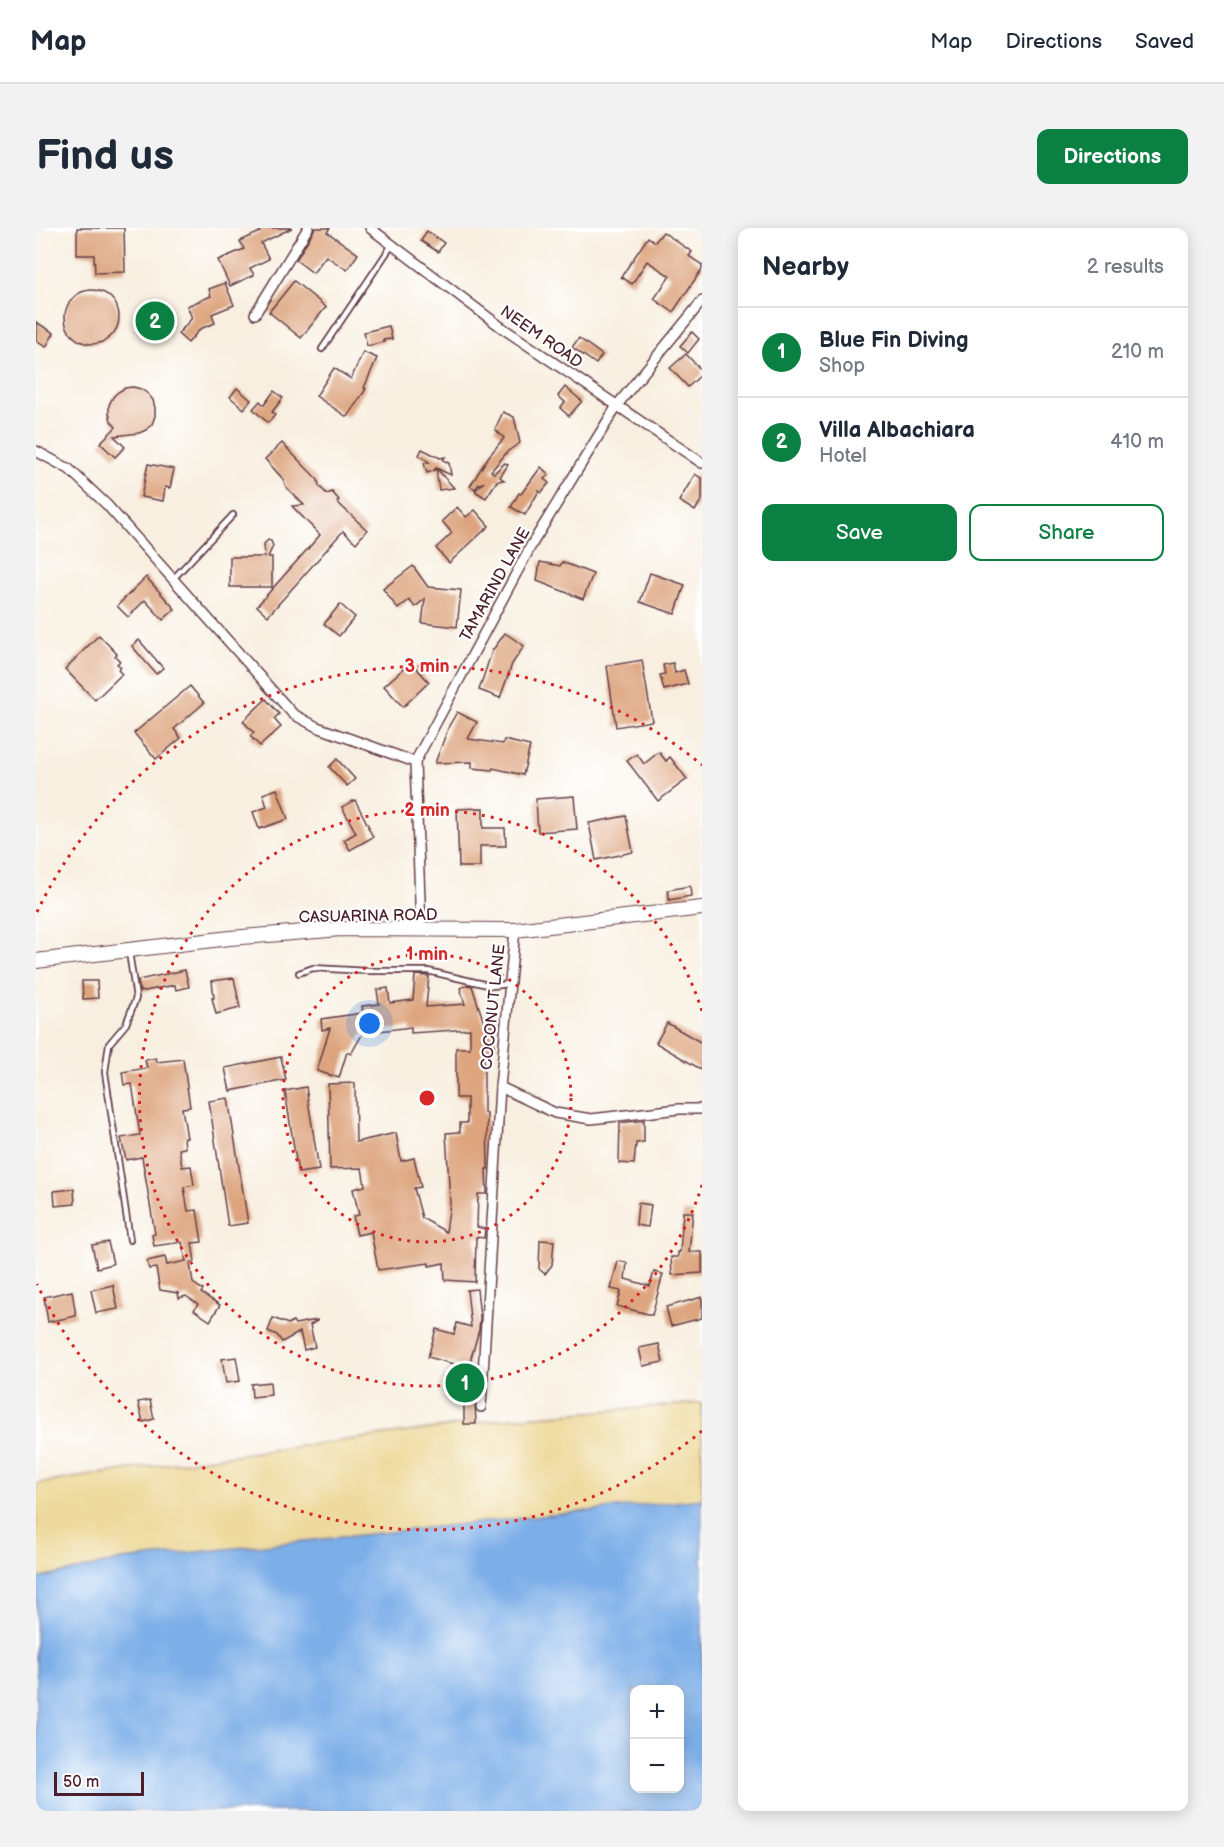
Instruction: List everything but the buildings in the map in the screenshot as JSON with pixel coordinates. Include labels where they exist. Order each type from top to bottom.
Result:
[{"type":"street","points":[[255,314],[308,228]]},
{"type":"street","name":"NEEM ROAD","points":[[370,228],[501,327],[702,463]]},
{"type":"street","name":"TAMARIND LANE","points":[[415,762],[532,544],[618,404],[702,301]]},
{"type":"street","points":[[36,451],[69,469],[89,487],[293,714],[317,727],[415,762],[421,929]]},
{"type":"street","name":"CASUARINA ROAD","points":[[36,961],[230,938],[341,929],[515,930],[702,908]]},
{"type":"street","name":"COCONUT LANE","points":[[481,1407],[500,1087],[515,930]]},
{"type":"street","points":[[500,1087],[555,1113],[591,1119],[679,1109],[702,1109]]},
{"type":"lane","points":[[322,349],[392,245]]},
{"type":"lane","points":[[173,579],[233,515]]},
{"type":"lane","points":[[128,950],[136,998],[126,1024],[109,1044],[105,1072],[130,1240]]},
{"type":"lane","points":[[299,973],[313,968],[428,971],[492,986],[509,984]]},
{"type":"sand","points":[[702,1403],[702,1502],[122,1560],[36,1579],[36,1484],[131,1469],[512,1418]]},
{"type":"water","points":[[702,1499],[702,1811],[36,1811],[36,1579],[122,1560]]},
{"type":"place","name":"Villa Albachiara","points":[[155,321]]},
{"type":"place","name":"Blue Fin Diving","points":[[465,1383]]}]
